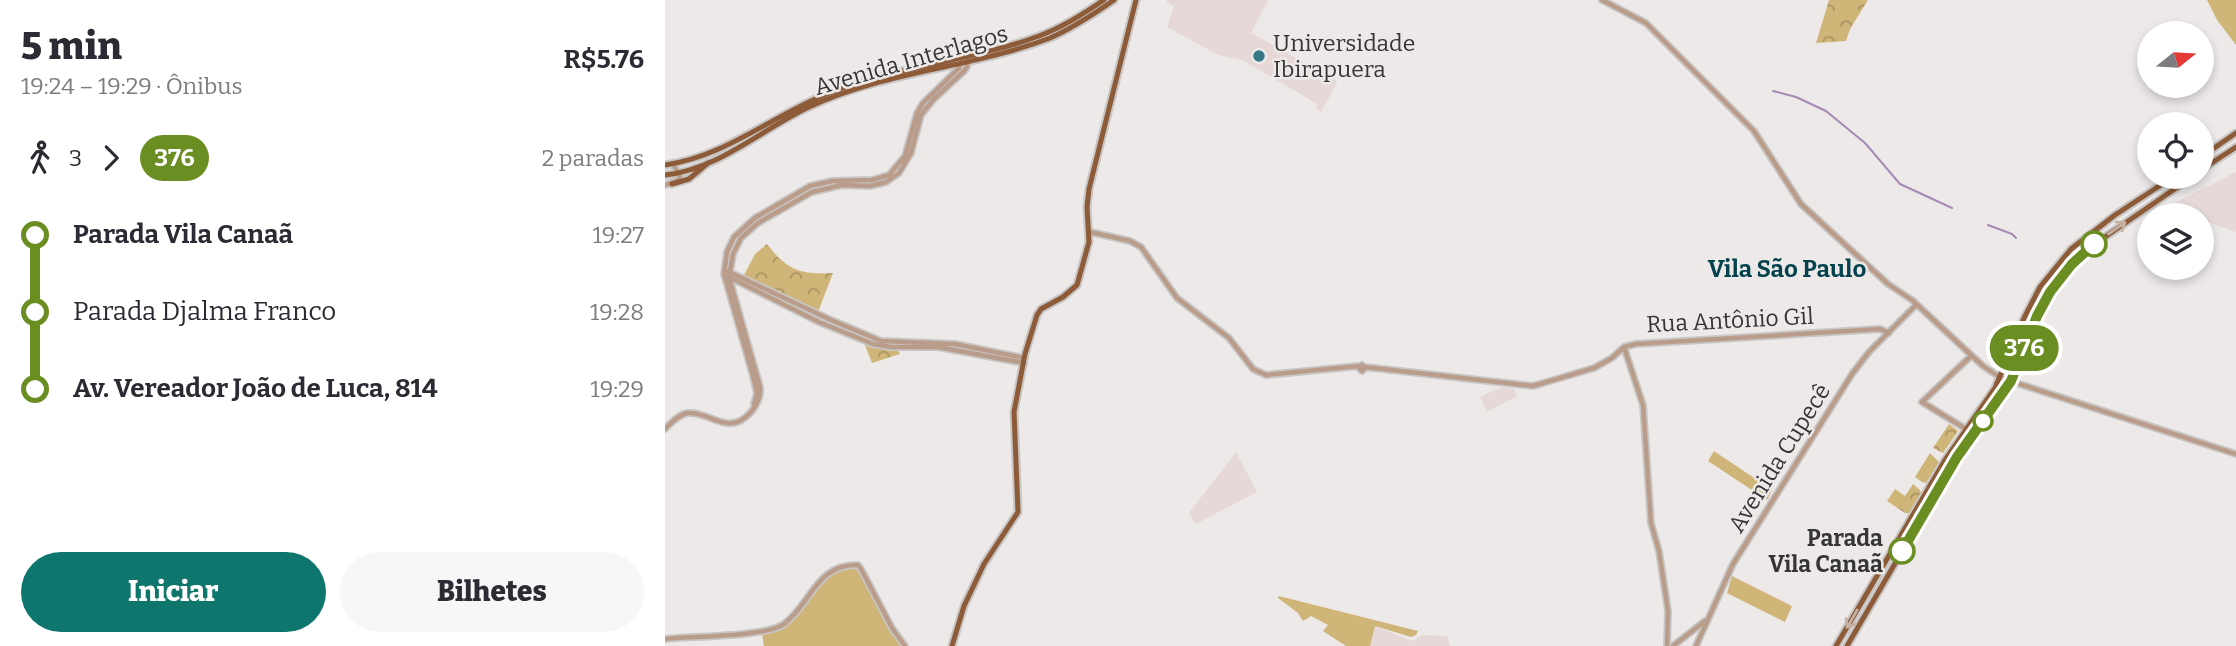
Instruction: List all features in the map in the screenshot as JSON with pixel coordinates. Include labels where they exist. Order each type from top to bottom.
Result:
[{"type":"main road","name":"Avenida Interlagos","points":[[665,174],[679,173],[709,161],[737,148],[792,115],[831,97],[1037,37],[1069,23],[1104,0]]},
{"type":"main road","name":"Avenida Interlagos","points":[[665,165],[722,149],[830,92],[1054,36],[1084,21],[1114,0]]},
{"type":"main road","points":[[952,646],[964,606],[984,564],[1018,512],[1014,412],[1024,360],[1037,315],[1041,309],[1071,292],[1077,285],[1086,257],[1090,232],[1087,207],[1090,189],[1136,0]]},
{"type":"main road","points":[[2214,148],[2236,133]]},
{"type":"main road","points":[[2214,161],[2236,147]]},
{"type":"main road","points":[[673,184],[691,178],[709,161]]},
{"type":"main road","points":[[1836,646],[1945,460],[2001,378],[2033,299],[2067,254],[2115,215],[2155,189]]},
{"type":"main road","points":[[1847,646],[1951,467],[2011,381],[2037,316],[2050,292],[2072,264],[2089,248],[2175,189]]},
{"type":"street","points":[[1602,0],[1639,17],[1679,54],[1754,131],[1801,204],[1888,284],[1916,305],[1971,356],[2001,378],[2236,454]]},
{"type":"street","points":[[665,429],[682,415],[689,413],[725,424],[735,423],[747,417],[753,407],[756,387],[727,273],[730,244],[740,230],[792,196],[823,183],[880,179],[896,169],[905,156],[917,113],[923,103],[957,71],[963,59]]},
{"type":"street","points":[[665,185],[673,184],[679,179],[679,173],[673,164]]},
{"type":"street","name":"Rua Antônio Gil","points":[[1090,232],[1130,241],[1141,247],[1177,298],[1229,338],[1257,372],[1266,375],[1350,367],[1533,386],[1594,368],[1625,347],[1636,344],[1880,329],[1889,333]]},
{"type":"street","points":[[727,273],[881,341],[955,344],[1024,360]]},
{"type":"street","name":"Avenida Cupecê","points":[[1696,646],[1733,564],[1847,382],[1869,352],[1916,305]]},
{"type":"street","points":[[1625,347],[1643,405],[1651,523],[1667,603],[1667,646]]},
{"type":"street","points":[[1971,356],[1922,402],[1974,434]]},
{"type":"street","points":[[665,639],[779,627],[789,620],[827,574],[841,566],[858,565],[892,628],[905,646]]},
{"type":"street","points":[[1673,646],[1707,620]]},
{"type":"shaded area","name":"Universidade Ibirapuera","points":[[1167,0],[1268,0],[1251,33],[1336,80],[1337,83],[1321,112],[1316,109],[1317,105],[1304,96],[1242,60],[1218,55],[1167,27],[1174,6],[1167,3]]},
{"type":"shaded area","points":[[2236,172],[2236,232],[2214,224],[2214,203],[2175,203],[2202,189],[2214,189],[2214,183]]},
{"type":"shaded area","points":[[1502,387],[1514,389],[1517,396],[1487,412],[1480,397]]},
{"type":"shaded area","points":[[1236,452],[1257,492],[1196,524],[1189,513]]},
{"type":"shaded area","points":[[1375,626],[1412,641],[1423,635],[1447,636],[1450,646],[1370,646]]},
{"type":"green space","points":[[1829,0],[1868,0],[1850,29],[1846,41],[1816,43]]},
{"type":"green space","points":[[2207,0],[2236,0],[2236,45],[2217,20]]},
{"type":"green space","points":[[767,244],[781,260],[795,269],[812,273],[833,273],[818,312],[744,275],[755,254]]},
{"type":"green space","points":[[865,345],[897,349],[900,354],[872,363]]},
{"type":"green space","points":[[1949,424],[1958,431],[1943,453],[1933,448]]},
{"type":"green space","points":[[1714,451],[1772,490],[1767,500],[1708,461]]},
{"type":"green space","points":[[1930,453],[1939,462],[1926,483],[1915,477]]},
{"type":"green space","points":[[1913,484],[1921,493],[1909,513],[1887,501],[1895,489],[1905,496]]},
{"type":"green space","points":[[857,567],[902,646],[764,646],[762,634],[781,628],[820,578],[833,569]]},
{"type":"green space","points":[[1732,576],[1792,606],[1785,622],[1727,593]]},
{"type":"green space","points":[[1279,596],[1418,631],[1411,637],[1375,626],[1370,646],[1346,646],[1323,631],[1328,625],[1311,616],[1303,621],[1298,613],[1278,598]]},
{"type":"waterway","points":[[1773,91],[1796,97],[1826,111],[1865,143],[1900,184],[1952,208]]},
{"type":"waterway","points":[[1988,225],[2016,238]]},
{"type":"bus line","name":"376","points":[[1902,551],[1957,457],[2011,381],[2037,316],[2050,292],[2072,264],[2094,244]]},
{"type":"place","name":"Universidade Ibirapuera","points":[[1259,56]]},
{"type":"place","name":"Parada Vila Canaã","points":[[1902,551]]},
{"type":"district","name":"Vila São Paulo","points":[[1787,269]]}]
